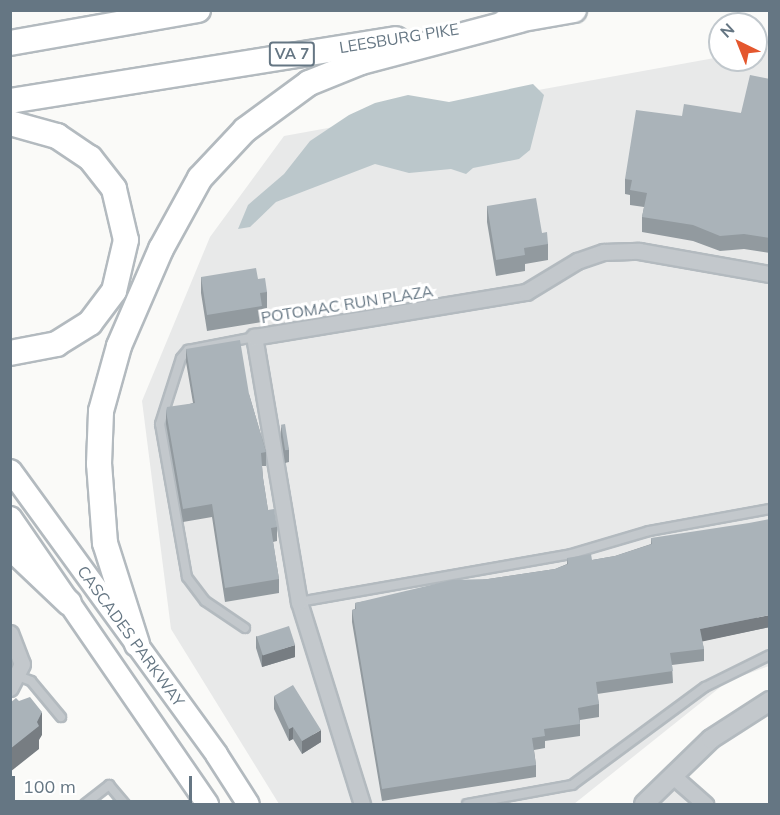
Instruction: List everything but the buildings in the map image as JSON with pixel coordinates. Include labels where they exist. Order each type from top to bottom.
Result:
[{"type":"highway","points":[[10,43],[198,10]]},
{"type":"highway","name":"LEESBURG PIKE","points":[[10,101],[574,10]]},
{"type":"highway","points":[[137,644],[105,543],[99,464],[101,411],[119,346],[161,249],[200,178],[245,130],[309,83],[361,62],[520,20]]},
{"type":"highway","points":[[10,123],[57,136],[90,158],[114,189],[126,240],[114,291],[90,323],[57,344],[10,353]]},
{"type":"highway","points":[[10,547],[69,603]]},
{"type":"main road","name":"CASCADES PARKWAY","points":[[10,470],[216,754],[248,804]]},
{"type":"main road","name":"CASCADES PARKWAY","points":[[10,517],[207,804]]},
{"type":"street","name":"POTOMAC RUN PLAZA","points":[[362,804],[299,602],[254,337],[526,292],[577,261],[603,252],[639,251],[770,274]]},
{"type":"street","points":[[10,633],[20,651],[14,682]]},
{"type":"street","points":[[644,804],[730,724],[770,701]]},
{"type":"street","points":[[673,776],[705,804]]},
{"type":"lane","points":[[245,628],[205,601],[187,577],[160,424],[184,353],[192,347],[254,337]]},
{"type":"lane","points":[[299,602],[571,554],[649,531],[770,509]]},
{"type":"lane","points":[[467,804],[572,785],[705,687],[770,655]]},
{"type":"lane","points":[[14,682],[31,681],[61,717]]},
{"type":"lane","points":[[85,804],[110,785],[125,804]]},
{"type":"shaded area","points":[[768,48],[769,666],[728,681],[574,804],[279,804],[171,629],[142,401],[210,237],[284,136],[708,59],[708,72],[768,72]]},
{"type":"shaded area","points":[[533,84],[544,95],[530,150],[519,159],[473,168],[466,174],[451,169],[409,173],[375,164],[276,202],[250,227],[238,229],[248,205],[284,174],[310,141],[349,115],[375,103],[408,95],[449,102]]},
{"type":"shaded area","points":[[673,776],[705,804],[644,804]]}]
